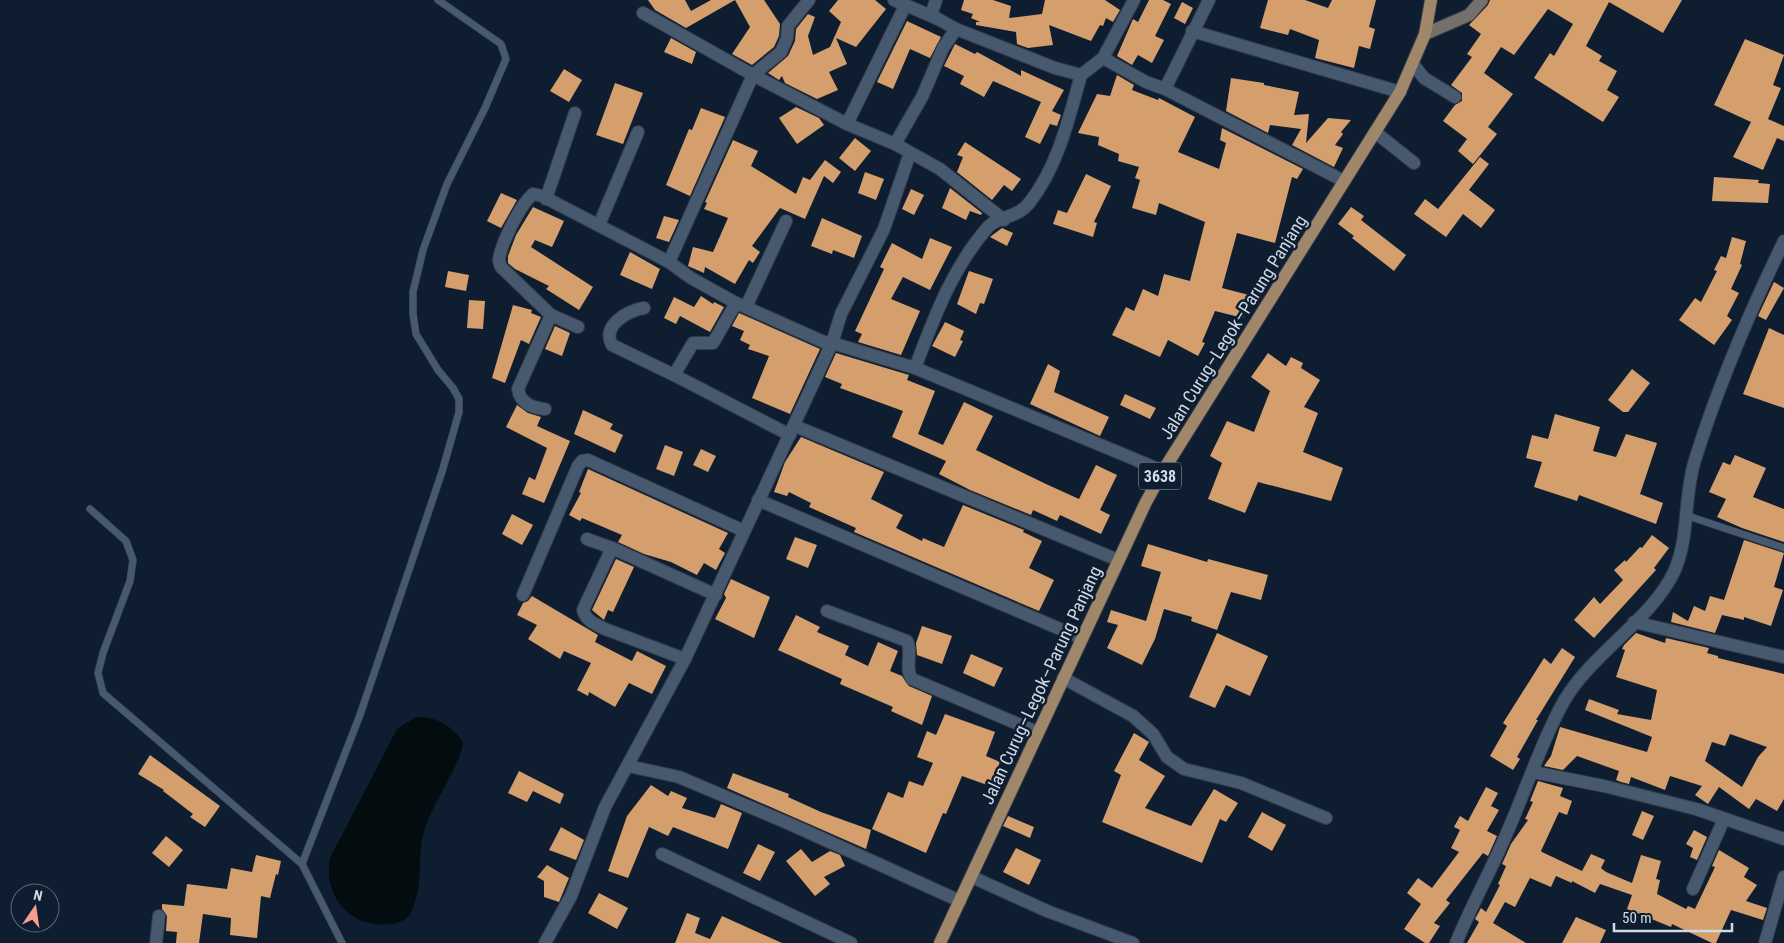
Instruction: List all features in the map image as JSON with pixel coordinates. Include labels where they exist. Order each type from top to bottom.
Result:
[{"type":"main road","name":"Jalan Curug–Legok–Parung Panjang","points":[[940,943],[1081,638],[1163,471],[1400,92],[1425,34],[1430,0]]},
{"type":"street","points":[[669,262],[753,75],[781,52],[787,38],[788,26],[808,0]]},
{"type":"street","points":[[931,15],[936,0]]},
{"type":"street","points":[[915,368],[943,296],[961,263],[989,227],[1020,213],[1030,202],[1044,178],[1063,136],[1081,76],[1103,58],[1134,0]]},
{"type":"street","points":[[1165,89],[1192,31],[1209,0]]},
{"type":"street","points":[[1425,34],[1469,15],[1482,0]]},
{"type":"street","points":[[847,124],[900,3],[931,15],[956,29],[1055,68],[1081,76]]},
{"type":"street","points":[[644,13],[753,75],[847,124],[895,144],[940,169],[1004,220]]},
{"type":"street","points":[[895,144],[922,96],[943,48],[956,29]]},
{"type":"street","points":[[1192,31],[1400,92]]},
{"type":"street","points":[[1103,58],[1146,82],[1165,89],[1344,181]]},
{"type":"street","points":[[1413,64],[1424,78],[1455,97]]},
{"type":"street","points":[[546,199],[575,113]]},
{"type":"street","points":[[598,225],[638,132]]},
{"type":"street","points":[[1375,132],[1414,163]]},
{"type":"street","points":[[545,943],[571,896],[605,807],[685,659],[792,431],[832,343],[841,314],[884,230],[910,153]]},
{"type":"street","points":[[578,327],[551,315],[501,267],[499,261],[508,235],[526,202],[533,194],[669,262],[691,278],[741,305],[824,342],[915,368],[1163,471]]},
{"type":"street","points":[[674,375],[693,343],[713,343],[741,305],[786,221]]},
{"type":"street","points":[[1456,943],[1564,701],[1606,649],[1634,622],[1664,588],[1674,572],[1685,541],[1685,515],[1694,462],[1713,407],[1784,241]]},
{"type":"street","points":[[644,308],[630,310],[620,317],[609,333],[608,339],[612,345],[792,431],[1118,560]]},
{"type":"street","points":[[545,409],[524,402],[518,389],[551,315]]},
{"type":"street","points":[[523,595],[553,529],[578,466],[582,461],[588,460],[744,531]]},
{"type":"street","points":[[758,500],[1081,638]]},
{"type":"street","points":[[587,539],[612,548],[716,595]]},
{"type":"street","points":[[612,548],[583,610],[585,616],[592,623],[605,629],[685,659]]},
{"type":"street","points":[[827,611],[907,641],[910,651],[909,674],[912,679],[1037,732]]},
{"type":"street","points":[[1634,622],[1784,657]]},
{"type":"street","points":[[1063,678],[1133,716],[1153,734],[1167,757],[1184,769],[1241,783],[1326,818]]},
{"type":"street","points":[[628,766],[680,778],[790,824],[960,901]]},
{"type":"street","points":[[1533,772],[1604,786],[1696,809],[1784,839]]},
{"type":"street","points":[[1692,888],[1724,819]]},
{"type":"street","points":[[662,854],[851,943]]},
{"type":"street","points":[[972,877],[1046,911],[1133,943]]},
{"type":"street","points":[[1765,943],[1784,877]]},
{"type":"street","points":[[156,943],[159,916]]},
{"type":"lane","points":[[302,864],[360,715],[442,472],[459,412],[459,399],[453,388],[438,370],[416,334],[413,314],[413,292],[423,250],[447,184],[485,108],[506,58],[501,44],[438,0]]},
{"type":"lane","points":[[90,509],[126,541],[134,560],[130,580],[103,653],[98,673],[103,693],[302,864],[342,943]]},
{"type":"lane","points":[[1685,515],[1784,548]]},
{"type":"shaded area","points":[[416,717],[424,717],[443,723],[463,742],[462,749],[426,825],[421,846],[418,891],[410,914],[406,919],[392,924],[375,924],[354,917],[336,899],[330,883],[330,858],[397,729]]},
{"type":"building","points":[[648,0],[685,0],[691,11],[711,0],[735,0],[686,28],[655,10]]},
{"type":"building","points":[[735,0],[764,0],[780,24],[779,36],[774,47],[752,65],[732,54],[750,27]]},
{"type":"building","points":[[838,0],[875,0],[886,9],[856,47],[836,38],[847,64],[829,72],[838,90],[817,99],[785,83],[782,76],[779,80],[768,73],[788,56],[795,41],[796,29],[808,14],[815,17],[808,36],[813,55],[830,47],[841,22],[829,11]]},
{"type":"building","points":[[964,0],[993,0],[1011,6],[1009,18],[1042,14],[1045,0],[1105,0],[1120,10],[1113,22],[1106,18],[1103,26],[1100,25],[1091,41],[1049,25],[1053,45],[1028,48],[1017,44],[1016,32],[976,25],[976,22],[980,22],[971,18],[973,14],[961,10]]},
{"type":"building","points":[[1149,0],[1163,0],[1171,4],[1155,36],[1164,40],[1152,63],[1138,55],[1132,65],[1117,56],[1133,19],[1138,22]]},
{"type":"building","points":[[1268,0],[1305,0],[1328,8],[1332,0],[1376,0],[1369,27],[1375,29],[1370,49],[1359,46],[1354,68],[1315,58],[1319,40],[1290,29],[1288,35],[1260,28]]},
{"type":"building","points":[[1490,0],[1682,0],[1663,33],[1609,2],[1586,46],[1602,56],[1599,61],[1617,71],[1607,90],[1619,97],[1603,122],[1534,78],[1550,53],[1554,56],[1573,24],[1548,9],[1514,55],[1501,47],[1484,73],[1513,94],[1488,127],[1497,134],[1473,164],[1458,151],[1467,139],[1443,121],[1455,105],[1462,101],[1462,93],[1451,85],[1472,57],[1467,54],[1481,34],[1469,25],[1488,5]]},
{"type":"building","points":[[1182,2],[1193,8],[1185,24],[1174,18]]},
{"type":"building","points":[[907,21],[941,37],[930,58],[910,49],[893,89],[877,82]]},
{"type":"building","points":[[671,38],[696,52],[692,64],[664,52]]},
{"type":"building","points":[[1745,39],[1784,55],[1773,85],[1781,88],[1768,119],[1784,126],[1784,141],[1777,138],[1763,170],[1733,157],[1751,122],[1714,105]]},
{"type":"building","points":[[955,44],[975,54],[977,52],[1021,76],[1021,70],[1064,90],[1052,111],[1061,115],[1057,126],[1050,124],[1040,144],[1025,137],[1041,102],[993,81],[984,97],[960,84],[964,76],[944,66]]},
{"type":"building","points":[[564,69],[582,80],[569,102],[550,91]]},
{"type":"building","points":[[1117,75],[1134,85],[1132,90],[1158,100],[1159,98],[1195,117],[1178,152],[1219,169],[1226,143],[1220,140],[1222,128],[1303,169],[1297,179],[1292,177],[1275,243],[1237,233],[1222,288],[1249,295],[1243,318],[1215,311],[1202,342],[1205,343],[1198,356],[1168,340],[1160,357],[1112,335],[1126,307],[1134,311],[1143,289],[1158,296],[1164,274],[1190,281],[1205,222],[1159,203],[1156,215],[1132,208],[1140,180],[1135,178],[1139,167],[1118,161],[1119,154],[1098,145],[1099,137],[1078,133],[1097,94],[1110,96]]},
{"type":"building","points":[[1231,78],[1264,83],[1264,85],[1299,92],[1294,115],[1309,114],[1306,143],[1328,118],[1351,120],[1341,132],[1343,134],[1335,145],[1343,148],[1334,167],[1292,145],[1301,129],[1270,125],[1268,133],[1226,111]]},
{"type":"building","points":[[615,83],[643,93],[623,144],[596,135]]},
{"type":"building","points":[[796,107],[819,118],[824,125],[797,144],[779,118]]},
{"type":"building","points":[[701,108],[725,117],[690,196],[666,185],[689,129],[692,130]]},
{"type":"building","points":[[855,138],[871,151],[855,171],[839,158]]},
{"type":"building","points":[[733,140],[758,151],[751,166],[796,194],[803,177],[810,180],[825,160],[841,172],[833,183],[824,176],[805,219],[780,208],[752,246],[760,252],[753,263],[749,260],[735,284],[705,267],[704,273],[688,266],[693,247],[713,252],[728,218],[704,209],[707,203],[705,202]]},
{"type":"building","points":[[965,142],[1021,179],[1012,191],[1004,185],[992,200],[957,172],[963,157],[957,155]]},
{"type":"building","points":[[1480,157],[1489,164],[1469,190],[1495,210],[1481,228],[1463,214],[1446,237],[1414,214],[1425,199],[1438,209]]},
{"type":"building","points":[[865,172],[884,179],[876,200],[858,193]]},
{"type":"building","points":[[1086,174],[1111,186],[1094,222],[1097,223],[1093,237],[1053,224],[1058,210],[1067,213]]},
{"type":"building","points":[[1714,177],[1759,180],[1758,183],[1770,184],[1768,203],[1712,201]]},
{"type":"building","points":[[950,188],[982,213],[981,215],[970,211],[966,220],[942,208]]},
{"type":"building","points":[[911,189],[924,195],[914,215],[902,209]]},
{"type":"building","points":[[501,193],[517,200],[501,228],[487,221]]},
{"type":"building","points":[[533,207],[564,221],[552,247],[535,240],[531,247],[593,287],[579,310],[546,289],[549,286],[515,269],[508,263],[508,256],[516,235]]},
{"type":"building","points":[[1351,207],[1364,216],[1361,220],[1406,255],[1394,271],[1352,238],[1354,236],[1338,224]]},
{"type":"building","points":[[664,216],[679,220],[669,242],[656,238]]},
{"type":"building","points":[[822,218],[862,236],[854,258],[833,250],[832,254],[811,246]]},
{"type":"building","points":[[1002,228],[1013,233],[1007,246],[990,237]]},
{"type":"building","points":[[1732,237],[1746,241],[1740,264],[1742,265],[1731,289],[1739,293],[1727,316],[1732,320],[1714,345],[1679,320],[1695,298],[1701,302],[1717,271],[1714,270],[1721,256],[1726,258]]},
{"type":"building","points":[[930,238],[952,247],[930,290],[903,277],[891,299],[920,311],[901,355],[858,342],[862,334],[855,331],[884,269],[880,267],[892,243],[922,259]]},
{"type":"building","points":[[630,252],[660,269],[652,289],[620,275]]},
{"type":"building","points":[[448,271],[469,275],[466,291],[445,287]]},
{"type":"building","points":[[969,271],[993,279],[984,304],[980,303],[976,314],[957,304]]},
{"type":"building","points":[[1774,282],[1784,288],[1766,320],[1758,316]]},
{"type":"building","points":[[701,296],[713,304],[714,302],[724,307],[710,332],[680,316],[676,324],[664,318],[674,297],[694,307]]},
{"type":"building","points":[[469,300],[485,301],[483,329],[467,328]]},
{"type":"building","points":[[513,305],[532,310],[531,313],[541,317],[529,344],[521,340],[505,383],[492,378]]},
{"type":"building","points":[[739,313],[820,349],[790,414],[752,398],[769,356],[748,349],[750,345],[740,340],[744,331],[732,326]]},
{"type":"building","points":[[945,322],[964,331],[960,340],[963,341],[955,357],[932,346]]},
{"type":"building","points":[[555,326],[570,333],[562,356],[545,349]]},
{"type":"building","points":[[1769,328],[1784,335],[1784,408],[1743,394]]},
{"type":"building","points":[[836,353],[909,375],[907,380],[935,391],[918,434],[943,445],[964,402],[993,416],[976,450],[1046,484],[1079,499],[1096,465],[1117,475],[1100,510],[1110,515],[1101,534],[1060,515],[1057,521],[1033,510],[1031,515],[970,490],[939,474],[946,461],[892,437],[903,411],[840,388],[842,384],[825,377]]},
{"type":"building","points":[[1268,353],[1286,366],[1291,357],[1303,363],[1301,368],[1320,380],[1304,407],[1318,413],[1303,452],[1343,468],[1331,501],[1258,482],[1245,513],[1208,499],[1222,463],[1210,456],[1227,421],[1254,432],[1270,391],[1251,377]]},
{"type":"building","points":[[1048,364],[1060,371],[1054,392],[1109,417],[1100,436],[1030,404]]},
{"type":"building","points":[[1632,369],[1650,383],[1628,412],[1623,412],[1608,400]]},
{"type":"building","points":[[1125,394],[1156,408],[1150,419],[1120,405]]},
{"type":"building","points":[[517,405],[528,413],[541,417],[537,426],[570,441],[544,503],[522,494],[529,477],[535,480],[547,448],[506,427]]},
{"type":"building","points":[[583,410],[613,424],[610,429],[623,435],[615,453],[574,434]]},
{"type":"building","points":[[1555,414],[1600,427],[1593,451],[1616,457],[1626,434],[1657,443],[1640,494],[1663,503],[1656,524],[1579,495],[1577,501],[1534,487],[1542,462],[1526,458],[1532,435],[1548,439]]},
{"type":"building","points":[[801,437],[884,472],[871,499],[903,515],[896,528],[922,541],[923,538],[944,547],[963,505],[1024,530],[1023,532],[1042,541],[1029,568],[1054,580],[1039,611],[854,532],[856,528],[809,507],[811,503],[789,492],[787,496],[774,492],[785,462]]},
{"type":"building","points":[[665,445],[683,452],[674,476],[656,469]]},
{"type":"building","points":[[701,449],[716,456],[708,472],[693,465]]},
{"type":"building","points":[[1735,455],[1766,468],[1753,497],[1784,509],[1784,542],[1742,528],[1717,517],[1726,499],[1709,492],[1723,462],[1730,465]]},
{"type":"building","points":[[588,469],[728,533],[719,549],[725,553],[716,570],[704,563],[697,575],[671,562],[644,554],[618,542],[622,535],[582,518],[580,521],[569,515],[581,493],[579,492]]},
{"type":"building","points":[[512,514],[533,525],[522,545],[502,534]]},
{"type":"building","points":[[1652,535],[1669,548],[1654,568],[1656,570],[1594,638],[1574,620],[1594,597],[1600,604],[1623,580],[1614,570],[1625,560],[1626,562],[1640,547],[1642,548]]},
{"type":"building","points":[[795,537],[817,545],[808,568],[786,559]]},
{"type":"building","points":[[1744,540],[1784,553],[1774,587],[1783,590],[1771,626],[1744,617],[1744,620],[1722,615],[1715,633],[1671,622],[1673,612],[1688,621],[1694,606],[1705,611],[1710,596],[1724,600]]},
{"type":"building","points":[[1148,544],[1207,562],[1208,559],[1268,575],[1261,600],[1231,592],[1217,630],[1191,621],[1192,617],[1164,609],[1155,639],[1142,665],[1107,648],[1118,625],[1107,622],[1111,610],[1146,621],[1161,572],[1141,566]]},
{"type":"building","points":[[616,559],[634,567],[613,612],[608,610],[604,620],[592,610]]},
{"type":"building","points":[[731,579],[770,597],[754,638],[715,619],[726,598],[724,594]]},
{"type":"building","points":[[532,596],[598,635],[595,642],[632,661],[637,651],[666,666],[652,694],[629,683],[615,707],[589,692],[588,696],[577,690],[591,663],[564,651],[560,659],[528,639],[537,625],[517,615],[523,603]]},
{"type":"building","points":[[796,615],[820,627],[817,632],[849,646],[845,655],[868,666],[878,642],[898,651],[890,671],[902,676],[909,686],[932,696],[922,725],[891,711],[893,707],[840,684],[842,679],[778,650]]},
{"type":"building","points":[[922,626],[952,636],[942,664],[917,655],[916,643]]},
{"type":"building","points":[[1217,633],[1268,656],[1250,696],[1226,685],[1215,708],[1189,697]]},
{"type":"building","points":[[1636,633],[1665,643],[1666,638],[1709,648],[1707,653],[1718,656],[1718,658],[1784,674],[1784,799],[1777,811],[1756,799],[1749,809],[1719,787],[1708,804],[1695,795],[1702,786],[1670,776],[1665,790],[1631,777],[1629,784],[1621,782],[1616,780],[1619,771],[1577,756],[1563,770],[1544,766],[1551,756],[1560,727],[1647,752],[1652,737],[1585,710],[1589,699],[1619,710],[1617,714],[1651,720],[1657,690],[1616,677],[1625,650],[1622,649]],"holes":[[[1730,734],[1767,747],[1758,757],[1742,787],[1705,761],[1712,742],[1725,746]]]},
{"type":"building","points":[[1562,648],[1575,657],[1536,720],[1538,720],[1517,757],[1520,759],[1513,770],[1490,756],[1507,726],[1503,723],[1544,658],[1551,664]]},
{"type":"building","points":[[971,654],[1003,668],[994,687],[963,673]]},
{"type":"building","points":[[945,714],[995,732],[986,756],[1000,762],[990,786],[962,776],[946,814],[943,813],[926,853],[872,829],[888,792],[903,798],[909,781],[923,786],[933,763],[917,757],[927,731],[936,735]]},
{"type":"building","points":[[1134,733],[1149,742],[1139,760],[1165,776],[1145,808],[1191,826],[1214,789],[1238,803],[1226,822],[1220,819],[1202,863],[1102,822],[1121,775],[1114,771]]},
{"type":"building","points":[[150,755],[220,806],[205,827],[190,817],[193,814],[164,790],[138,774]]},
{"type":"building","points":[[519,771],[564,794],[560,804],[533,791],[527,802],[508,793]]},
{"type":"building","points":[[733,773],[789,794],[788,797],[821,812],[871,830],[866,849],[727,788]]},
{"type":"building","points":[[1538,781],[1563,788],[1560,796],[1572,801],[1567,815],[1559,812],[1542,852],[1582,871],[1591,854],[1605,860],[1601,868],[1606,872],[1632,883],[1641,855],[1661,861],[1656,879],[1660,880],[1657,894],[1686,909],[1688,906],[1695,909],[1715,867],[1712,866],[1719,850],[1749,868],[1744,877],[1757,885],[1746,901],[1767,908],[1763,920],[1731,910],[1716,943],[1712,943],[1672,924],[1671,927],[1627,909],[1632,895],[1600,884],[1595,893],[1572,881],[1572,883],[1556,876],[1551,887],[1530,878],[1515,907],[1505,902],[1493,923],[1526,943],[1467,943],[1479,922],[1475,919],[1481,908],[1486,912],[1500,885],[1498,884],[1506,866],[1502,864],[1511,844],[1528,820],[1525,819],[1533,802],[1530,801]]},
{"type":"building","points":[[651,785],[668,796],[671,791],[687,798],[682,808],[715,818],[721,804],[742,813],[728,849],[673,827],[668,836],[649,827],[628,878],[608,871],[627,816]]},
{"type":"building","points":[[1486,787],[1498,793],[1491,806],[1499,810],[1487,831],[1497,836],[1488,856],[1483,853],[1446,900],[1450,903],[1434,923],[1440,926],[1429,943],[1425,943],[1404,929],[1421,904],[1407,893],[1418,878],[1432,888],[1459,852],[1451,848],[1460,830],[1454,827],[1460,816],[1468,821]]},
{"type":"building","points":[[1642,811],[1654,816],[1643,840],[1632,835]]},
{"type":"building","points":[[1262,812],[1286,825],[1272,851],[1248,837]]},
{"type":"building","points":[[1008,816],[1034,827],[1030,838],[1003,826]]},
{"type":"building","points":[[561,827],[584,840],[576,860],[549,850]]},
{"type":"building","points":[[1694,830],[1707,837],[1697,860],[1690,857],[1693,848],[1686,844]]},
{"type":"building","points":[[166,836],[183,850],[169,867],[152,853]]},
{"type":"building","points":[[758,844],[775,852],[760,881],[743,873]]},
{"type":"building","points":[[1016,848],[1041,860],[1029,885],[1003,872]]},
{"type":"building","points":[[801,849],[812,862],[830,851],[840,855],[845,866],[824,877],[830,884],[815,896],[786,861]]},
{"type":"building","points":[[256,855],[281,861],[270,898],[261,896],[257,938],[230,935],[231,918],[203,914],[199,943],[176,943],[177,932],[166,931],[167,916],[162,909],[162,904],[184,906],[187,884],[227,889],[231,868],[252,872]]},
{"type":"building","points":[[547,865],[569,878],[559,902],[544,897],[544,881],[537,877]]},
{"type":"building","points":[[599,893],[628,908],[617,929],[588,913]]},
{"type":"building","points":[[687,913],[700,918],[695,933],[710,939],[722,916],[782,943],[675,943]]},
{"type":"building","points":[[1576,917],[1606,930],[1600,943],[1562,943]]}]
